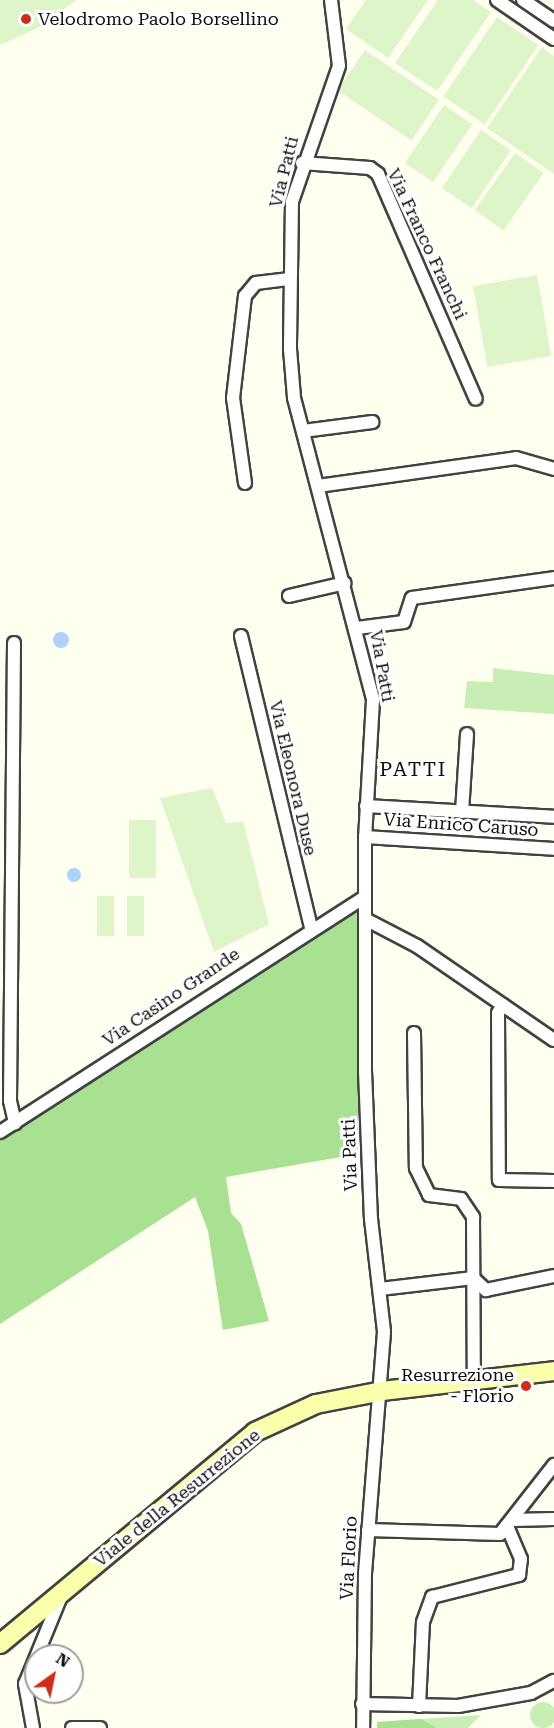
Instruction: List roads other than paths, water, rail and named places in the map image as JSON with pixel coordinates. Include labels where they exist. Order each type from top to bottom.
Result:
[{"type":"street","name":"Via Patti","points":[[331,0],[339,66],[302,163],[292,202],[290,279],[294,398],[357,628],[373,700],[366,806],[364,897],[367,920],[368,1173],[380,1289],[382,1391]]},
{"type":"street","points":[[497,0],[554,39]]},
{"type":"street","points":[[523,0],[554,21]]},
{"type":"street","name":"Via Franco Franchi","points":[[302,163],[370,168],[378,174],[476,399]]},
{"type":"street","points":[[245,483],[233,398],[245,296],[252,284],[290,279]]},
{"type":"street","points":[[303,431],[372,422]]},
{"type":"street","points":[[318,486],[516,458],[554,469]]},
{"type":"street","points":[[357,628],[404,622],[412,598],[554,578]]},
{"type":"street","points":[[289,596],[345,583]]},
{"type":"street","name":"Via Eleonora Duse","points":[[241,636],[310,928]]},
{"type":"street","points":[[14,643],[14,718],[5,968],[10,1101],[15,1123]]},
{"type":"street","points":[[0,718],[14,718]]},
{"type":"street","points":[[462,812],[467,734]]},
{"type":"street","points":[[366,806],[554,817]]},
{"type":"street","name":"Via Enrico Caruso","points":[[365,837],[554,849]]},
{"type":"street","name":"Via Casino Grande","points":[[0,1132],[310,928],[364,897]]},
{"type":"street","points":[[367,920],[380,923],[554,1040]]},
{"type":"street","points":[[502,1005],[498,1013],[499,1180],[554,1181]]},
{"type":"street","points":[[414,1033],[416,1168],[429,1195],[461,1199],[472,1210],[474,1381]]},
{"type":"street","points":[[380,1289],[473,1278],[486,1290],[554,1276]]},
{"type":"street","name":"Viale della Resurrezione","points":[[0,1644],[255,1432],[316,1404],[382,1391],[554,1371]]},
{"type":"street","name":"Via Florio","points":[[363,1728],[368,1530],[382,1391]]},
{"type":"street","points":[[368,1530],[500,1533],[554,1465]]},
{"type":"street","points":[[510,1523],[554,1519]]},
{"type":"street","points":[[419,1706],[423,1622],[432,1597],[519,1575],[521,1559],[510,1523]]},
{"type":"street","points":[[33,1728],[25,1684],[63,1590]]},
{"type":"street","points":[[362,1706],[458,1706],[531,1693],[554,1681]]},
{"type":"street","points":[[72,1728],[100,1728]]},
{"type":"water","points":[[58,632],[64,632],[69,640],[67,646],[58,648],[53,643],[53,637]]},
{"type":"water","points":[[74,868],[79,870],[81,875],[79,880],[74,882],[69,880],[67,875],[69,870]]},
{"type":"place","name":"Velodromo Paolo Borsellino","points":[[26,19]]},
{"type":"place","name":"Resurrezione - Florio","points":[[526,1386]]},
{"type":"district","name":"PATTI","points":[[413,769]]}]
